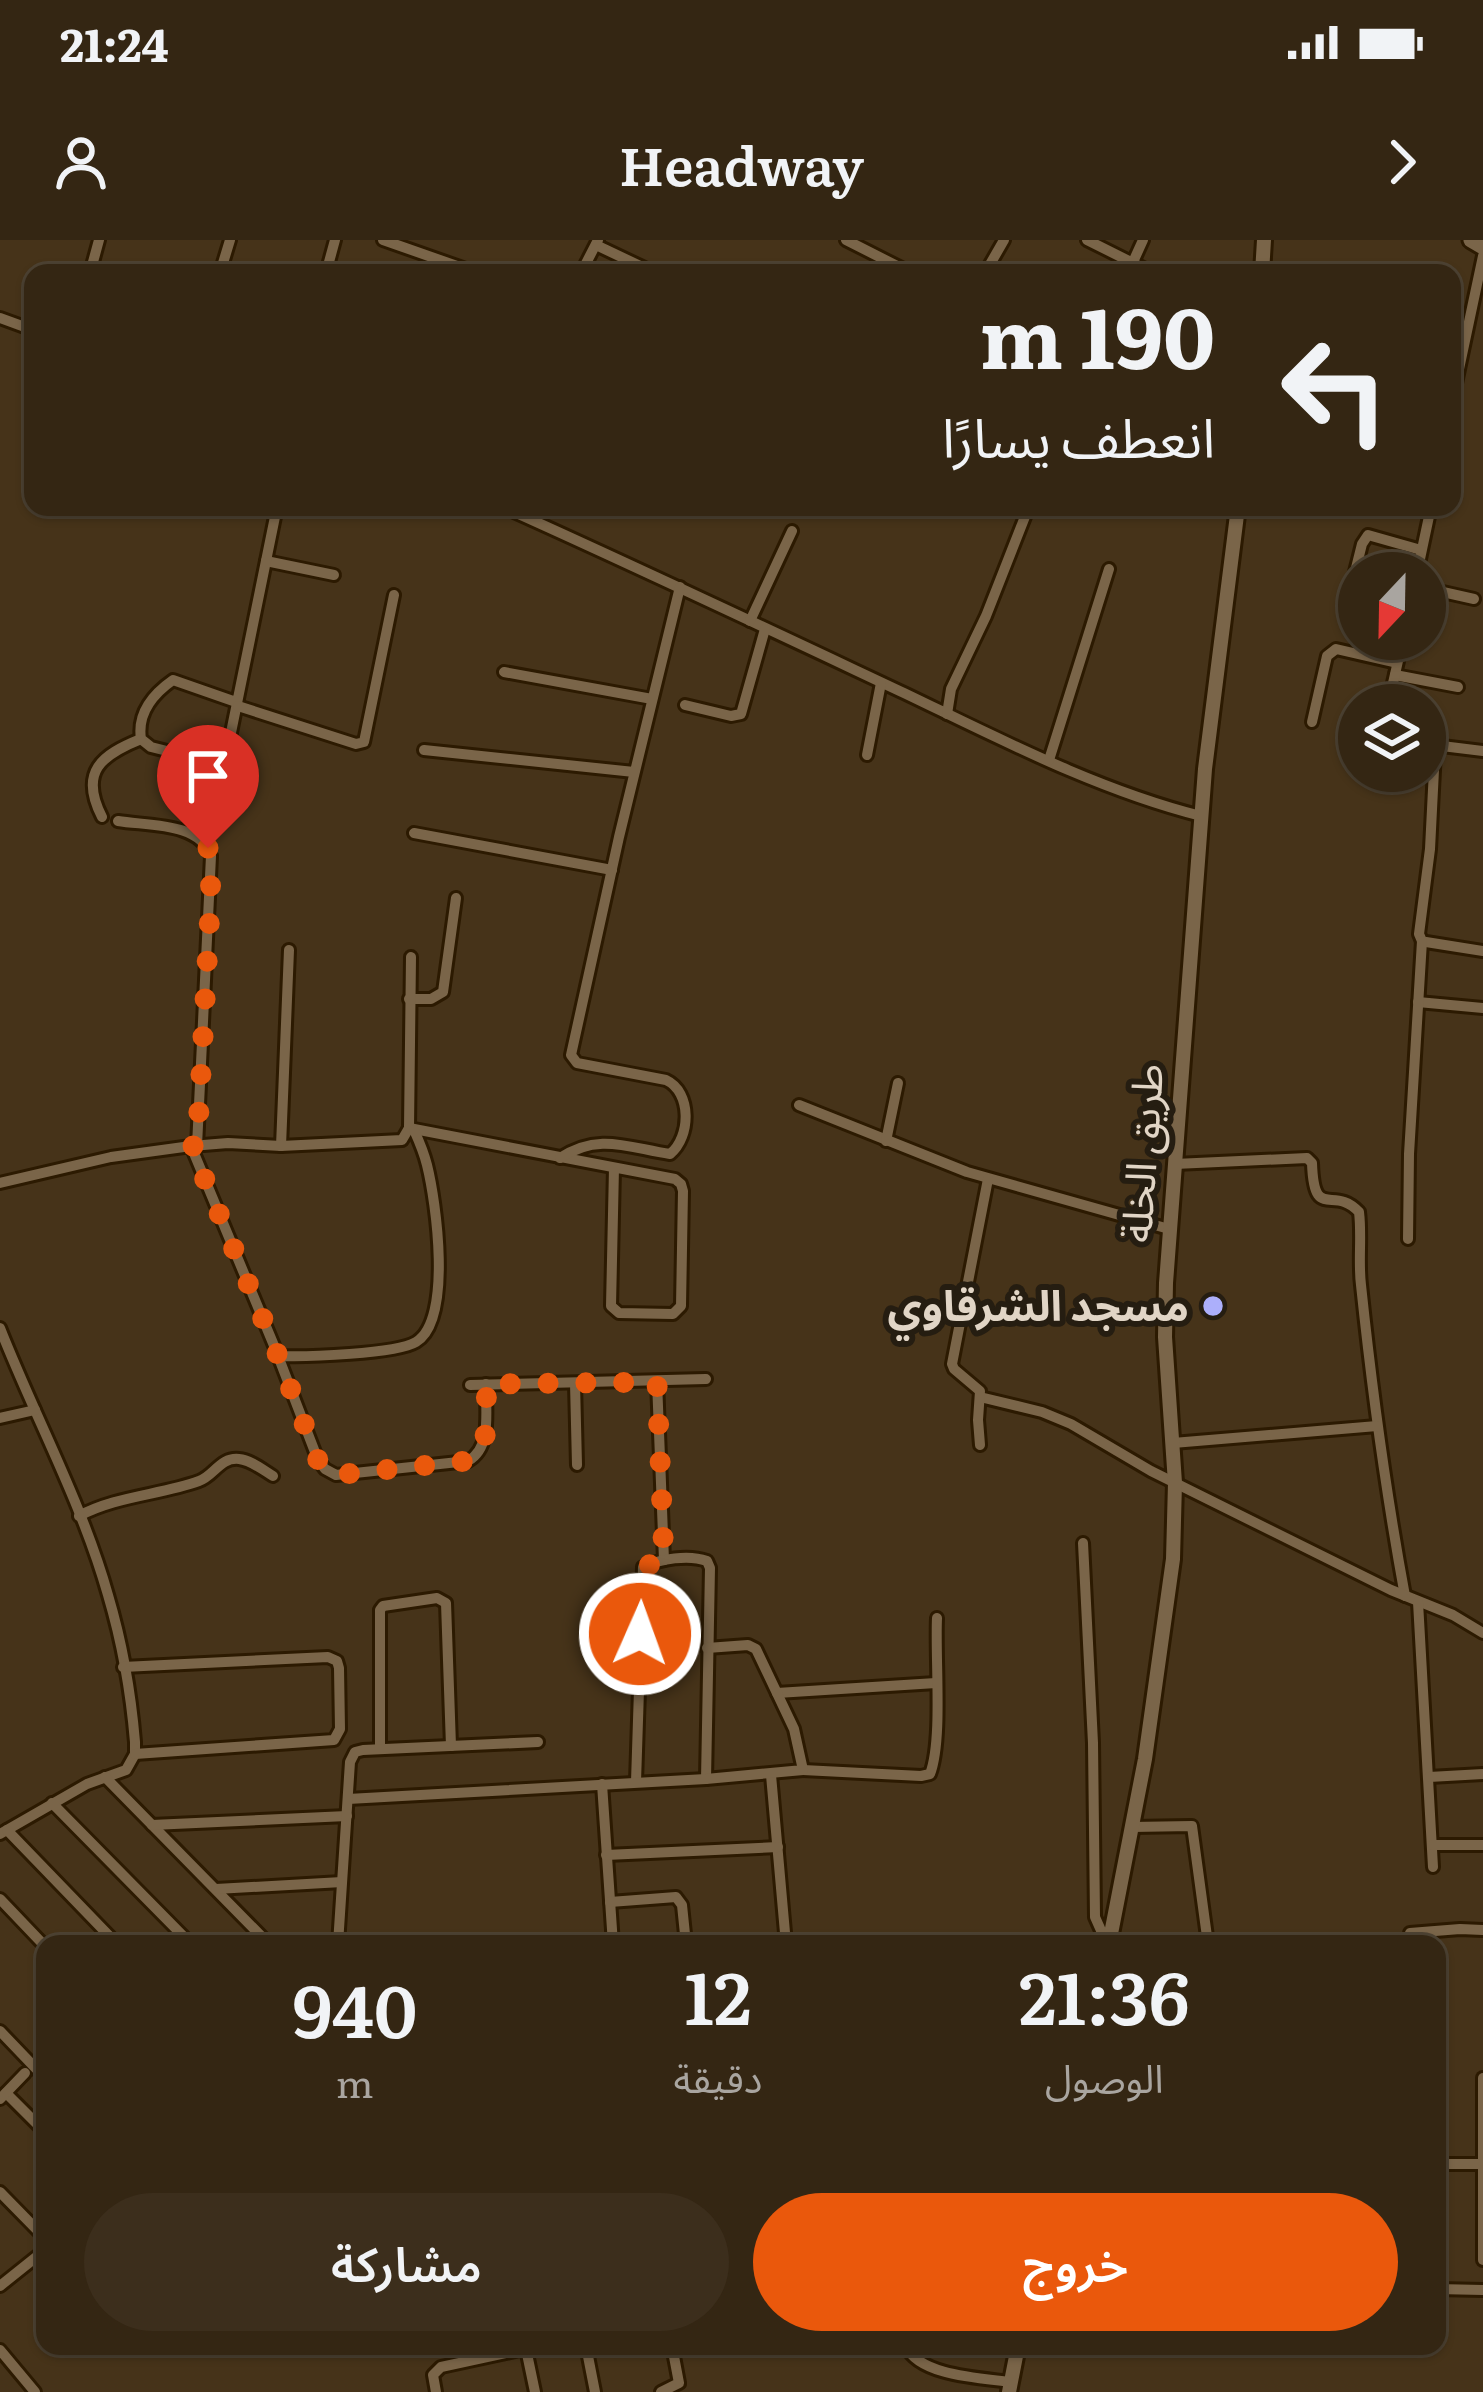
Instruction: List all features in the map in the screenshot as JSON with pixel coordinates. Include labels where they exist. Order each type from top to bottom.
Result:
[{"type":"main road","points":[[1471,240],[1483,251]]},
{"type":"street","points":[[383,240],[451,264]]},
{"type":"street","points":[[846,240],[893,264]]},
{"type":"street","points":[[1087,240],[1124,264]]},
{"type":"street","points":[[597,242],[638,264]]},
{"type":"street","points":[[1461,358],[1483,251]]},
{"type":"street","points":[[141,739],[151,747],[222,764],[227,759],[275,516]]},
{"type":"street","points":[[523,516],[1048,760],[1156,804],[1201,816]]},
{"type":"street","points":[[538,523],[542,516]]},
{"type":"street","points":[[947,714],[951,689],[1025,516]]},
{"type":"street","name":"طريق الخلة","points":[[1110,1935],[1163,1645],[1173,1559],[1175,1483],[1165,1337],[1169,1229],[1201,816],[1237,516]]},
{"type":"street","points":[[1360,552],[1368,535],[1421,550],[1429,516]]},
{"type":"street","points":[[749,621],[792,531]]},
{"type":"street","points":[[266,561],[334,575]]},
{"type":"street","points":[[1048,760],[1109,569]]},
{"type":"street","points":[[560,1158],[576,1148],[606,1144],[670,1154],[678,1148],[683,1133],[683,1094],[676,1084],[577,1063],[572,1058],[680,586]]},
{"type":"street","points":[[1446,593],[1474,599]]},
{"type":"street","points":[[141,739],[141,718],[147,706],[173,680],[356,744],[364,742],[394,595]]},
{"type":"street","points":[[685,705],[741,714],[765,629]]},
{"type":"street","points":[[1312,722],[1330,651],[1458,687]]},
{"type":"street","points":[[1393,684],[1398,660]]},
{"type":"street","points":[[504,672],[652,699]]},
{"type":"street","points":[[867,755],[881,683]]},
{"type":"street","points":[[102,817],[92,792],[95,771],[107,755],[141,739]]},
{"type":"street","points":[[1408,1239],[1419,934],[1436,750],[1442,746],[1483,751]]},
{"type":"street","points":[[424,750],[634,772]]},
{"type":"street","points":[[118,821],[192,833],[206,843],[211,856],[194,1146],[318,1460],[336,1475],[468,1461],[478,1456],[484,1444],[486,1384]]},
{"type":"street","points":[[414,833],[612,870]]},
{"type":"street","points":[[409,999],[431,999],[443,992],[455,898]]},
{"type":"street","points":[[1422,940],[1483,951]]},
{"type":"street","points":[[281,1146],[289,950]]},
{"type":"street","points":[[279,1357],[411,1345],[425,1334],[436,1305],[436,1227],[427,1162],[412,1129],[411,957]]},
{"type":"street","points":[[1418,1002],[1483,1008]]},
{"type":"street","points":[[886,1141],[898,1083]]},
{"type":"street","points":[[799,1105],[988,1179],[1169,1229]]},
{"type":"street","points":[[0,1183],[111,1157],[194,1146],[397,1142],[412,1129]]},
{"type":"street","points":[[412,1129],[674,1179],[683,1191],[681,1306],[673,1314],[619,1313],[610,1306],[614,1168]]},
{"type":"street","points":[[1175,1165],[1307,1158],[1317,1194],[1357,1208],[1377,1426],[1405,1596]]},
{"type":"street","points":[[980,1445],[977,1386],[952,1364],[988,1179]]},
{"type":"street","points":[[0,1328],[6,1361],[35,1410],[108,1593],[134,1725],[135,1754],[126,1770],[52,1803],[3,1832],[108,1935]]},
{"type":"street","points":[[470,1385],[706,1379]]},
{"type":"street","points":[[657,1382],[664,1560]]},
{"type":"street","points":[[575,1383],[577,1465]]},
{"type":"street","points":[[980,1396],[1071,1424],[1175,1483],[1483,1633]]},
{"type":"street","points":[[0,1418],[35,1410]]},
{"type":"street","points":[[1173,1443],[1377,1426]]},
{"type":"street","points":[[80,1516],[202,1480],[231,1459],[246,1460],[273,1476]]},
{"type":"street","points":[[1083,1543],[1095,1917],[1104,1935]]},
{"type":"street","points":[[636,1782],[643,1568],[664,1560],[697,1557],[709,1564],[706,1779]]},
{"type":"street","points":[[380,1749],[380,1608],[437,1598],[446,1603],[451,1746]]},
{"type":"street","points":[[1418,1602],[1433,1867]]},
{"type":"street","points":[[348,1799],[803,1770],[929,1774],[935,1734],[937,1618]]},
{"type":"street","points":[[707,1648],[748,1645],[756,1649],[794,1729],[803,1770]]},
{"type":"street","points":[[123,1667],[328,1657],[337,1660],[340,1668],[340,1729],[334,1740],[135,1754]]},
{"type":"street","points":[[777,1693],[935,1683]]},
{"type":"street","points":[[339,1935],[352,1756],[380,1749],[538,1742]]},
{"type":"street","points":[[1429,1777],[1483,1774]]},
{"type":"street","points":[[771,1775],[785,1935]]},
{"type":"street","points":[[105,1777],[260,1935]]},
{"type":"street","points":[[602,1784],[612,1935]]},
{"type":"street","points":[[52,1803],[182,1935]]},
{"type":"street","points":[[152,1825],[347,1816]]},
{"type":"street","points":[[1132,1827],[1192,1826],[1207,1935]]},
{"type":"street","points":[[1432,1845],[1483,1846]]},
{"type":"street","points":[[606,1856],[778,1847]]},
{"type":"street","points":[[217,1889],[342,1882]]},
{"type":"street","points":[[610,1902],[676,1897],[681,1900],[685,1935]]},
{"type":"street","points":[[0,1899],[36,1937]]},
{"type":"street","points":[[1410,1933],[1483,1930]]},
{"type":"street","points":[[0,2031],[36,2069]]},
{"type":"street","points":[[25,2073],[3,2096],[36,2124]]},
{"type":"street","points":[[1483,2078],[1483,2260]]},
{"type":"street","points":[[1446,2164],[1482,2164]]},
{"type":"street","points":[[0,2192],[36,2229]]},
{"type":"street","points":[[0,2286],[36,2257]]},
{"type":"street","points":[[1446,2289],[1483,2290]]},
{"type":"street","points":[[0,2350],[35,2392]]},
{"type":"street","points":[[436,2392],[436,2369],[500,2355]]},
{"type":"street","points":[[532,2355],[535,2392]]},
{"type":"street","points":[[588,2355],[595,2392]]},
{"type":"street","points":[[661,2392],[679,2384],[674,2355]]},
{"type":"street","points":[[910,2355],[932,2368],[1010,2387],[1016,2355]]},
{"type":"place","name":"مسجد الشرقاوي","points":[[1213,1306]]},
{"type":"route","points":[[208,848],[211,892],[197,1146],[191,1146],[318,1460],[336,1475],[468,1461],[478,1456],[484,1444],[486,1384],[657,1382],[664,1560],[643,1567],[640,1634]]}]
